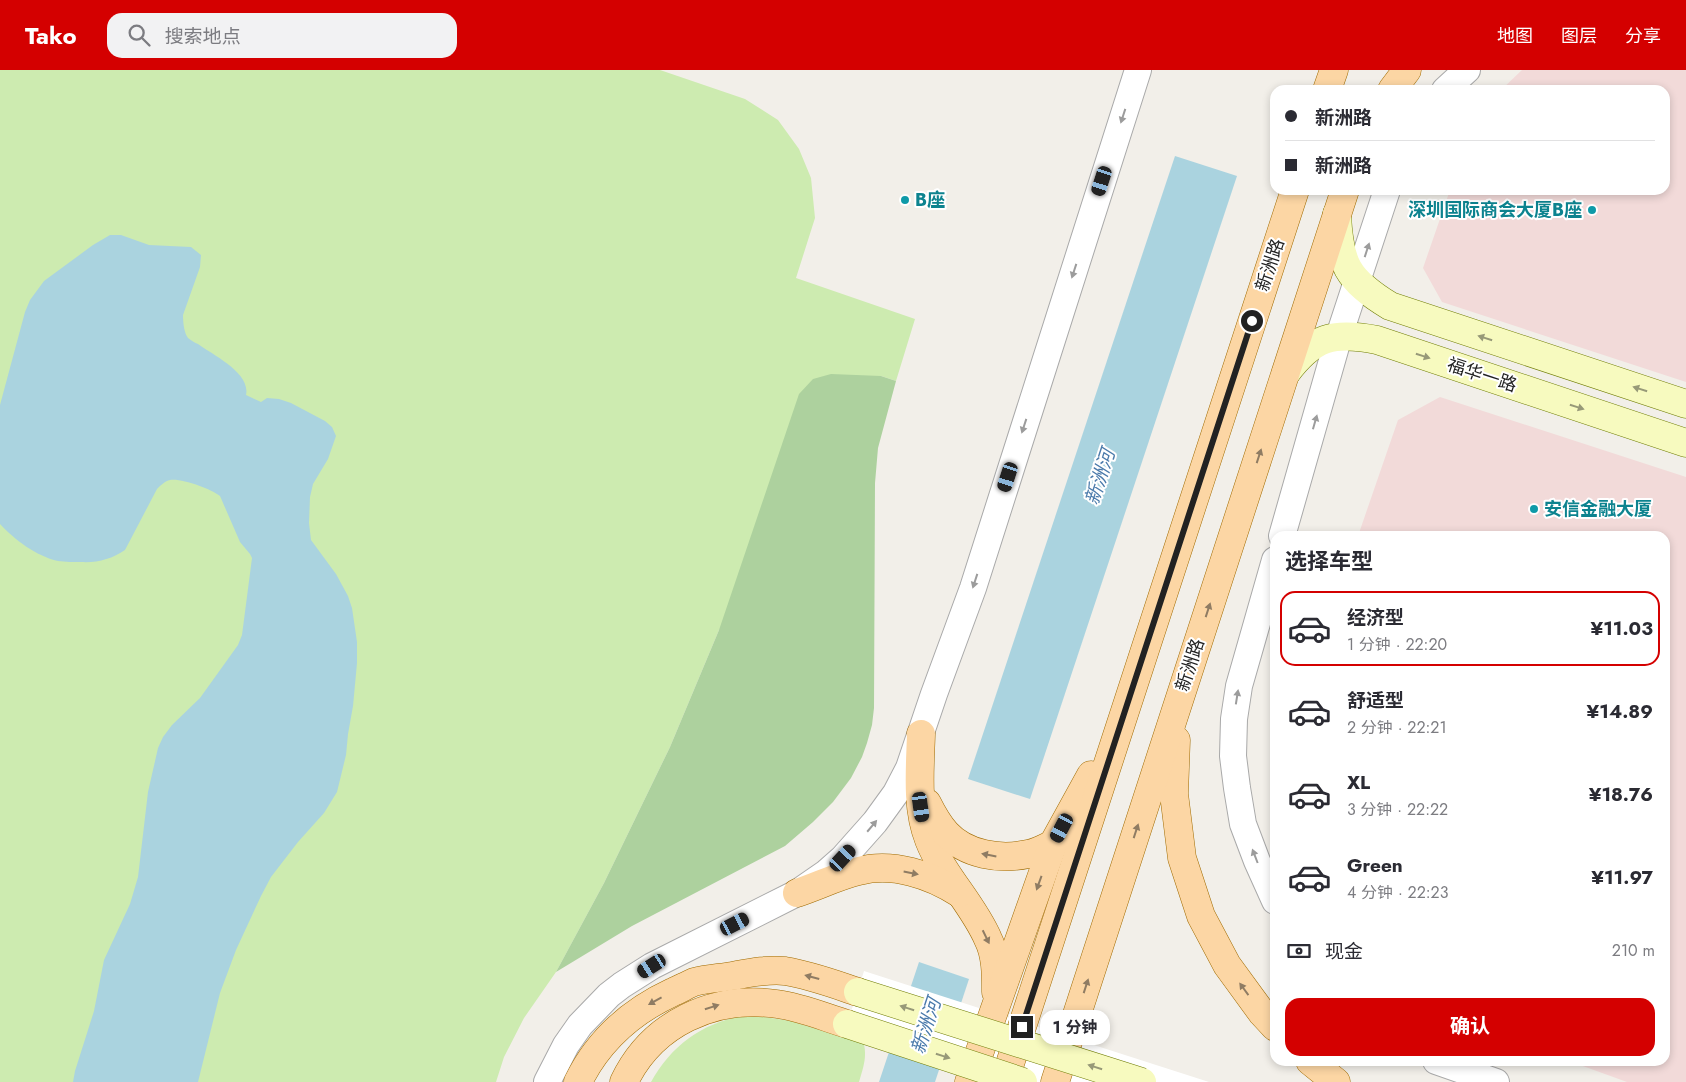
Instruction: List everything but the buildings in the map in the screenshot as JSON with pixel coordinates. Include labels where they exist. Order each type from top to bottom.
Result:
[{"type":"main road","points":[[1315,70],[1316,85]]},
{"type":"main road","points":[[1329,85],[1334,70]]},
{"type":"main road","points":[[1380,85],[1384,70]]},
{"type":"main road","points":[[1396,85],[1407,70]]},
{"type":"main road","name":"新洲路","points":[[1004,1082],[1293,195]]},
{"type":"main road","name":"新洲路","points":[[1054,1082],[1341,202]]},
{"type":"main road","points":[[1183,688],[1176,744],[1174,794],[1182,858],[1201,916],[1227,965],[1270,1022]]},
{"type":"main road","points":[[969,1082],[1053,844],[1124,714]]},
{"type":"main road","points":[[921,734],[920,791],[923,825],[938,858],[989,940],[996,967],[996,1003]]},
{"type":"main road","points":[[920,791],[945,832],[956,842],[975,852],[996,857],[1013,857],[1030,854],[1053,844]]},
{"type":"main road","points":[[797,893],[861,870],[886,868],[916,873],[941,881],[962,894]]},
{"type":"main road","points":[[578,1082],[599,1049],[627,1020],[660,998],[694,982],[750,972],[783,971],[819,979],[858,992]]},
{"type":"main road","points":[[624,1082],[642,1055],[665,1032],[691,1016],[722,1004],[742,1002],[780,1004],[847,1024]]},
{"type":"main road","points":[[1316,1066],[1336,1082]]},
{"type":"street","points":[[547,1082],[566,1045],[595,1008],[622,984],[670,956],[797,893],[826,873],[843,858],[875,822],[904,780],[973,588],[1138,70]]},
{"type":"street","points":[[1450,85],[1467,70]]},
{"type":"street","points":[[1283,531],[1339,336],[1385,195]]},
{"type":"street","name":"福华一路","points":[[1341,202],[1338,240],[1344,264],[1357,281],[1372,295],[1390,306],[1685,401]]},
{"type":"street","name":"福华一路","points":[[1286,373],[1296,360],[1320,342],[1339,336],[1357,336],[1376,340],[1686,443]]},
{"type":"street","points":[[1270,578],[1239,686],[1234,719],[1233,756],[1243,824],[1270,890]]},
{"type":"street","points":[[858,992],[1142,1082]]},
{"type":"street","points":[[847,1024],[1023,1082]]},
{"type":"street","points":[[1430,1082],[1435,1066]]},
{"type":"street","points":[[1450,1066],[1496,1082]]},
{"type":"shaded area","points":[[1522,70],[1686,70],[1686,382],[1442,302],[1423,268],[1448,195],[1670,195],[1670,85],[1506,85]]},
{"type":"shaded area","points":[[1440,397],[1686,477],[1686,1082],[1627,1082],[1583,1066],[1670,1066],[1670,531],[1360,531],[1398,420]]},
{"type":"green space","points":[[0,70],[660,70],[745,99],[778,120],[799,149],[811,178],[815,218],[796,278],[915,319],[896,381],[881,376],[719,630],[670,747],[604,883],[556,972],[524,1018],[504,1057],[496,1082],[0,1082]]},
{"type":"green space","points":[[831,374],[881,376],[896,381],[878,448],[875,483],[874,708],[872,725],[862,757],[851,778],[833,802],[785,846],[632,926],[556,972],[604,883],[670,747],[719,630],[799,394],[813,379]]},
{"type":"green space","points":[[741,1016],[791,1021],[864,1044],[865,1058],[859,1082],[651,1082],[668,1058],[688,1039],[713,1025]]},
{"type":"water","name":"新洲河","points":[[1175,156],[1237,176],[1030,799],[968,779]]},
{"type":"water","points":[[110,235],[121,235],[149,245],[191,247],[201,255],[200,267],[183,315],[188,338],[230,365],[243,379],[246,395],[261,402],[267,398],[291,403],[325,421],[332,427],[336,436],[328,459],[313,484],[310,497],[309,523],[311,540],[336,574],[352,608],[357,642],[357,663],[346,755],[337,792],[324,813],[298,842],[271,877],[236,950],[220,993],[198,1082],[73,1082],[94,1011],[104,960],[130,904],[138,877],[148,792],[158,748],[172,725],[200,698],[238,645],[242,635],[252,558],[240,542],[220,496],[189,482],[175,480],[163,483],[157,489],[125,550],[104,560],[72,562],[50,559],[26,547],[0,524],[0,405],[25,312],[30,300],[44,281],[93,245]]},
{"type":"water","name":"新洲河","points":[[919,962],[969,979],[935,1082],[879,1082]]},
{"type":"pier","points":[[864,971],[1209,1082],[979,1082],[843,1037]]},
{"type":"place","name":"B座","points":[[905,200]]},
{"type":"place","name":"深圳国际商会大厦B座","points":[[1592,210]]},
{"type":"place","name":"安信金融大厦","points":[[1534,509]]},
{"type":"route","points":[[1022,1027],[1252,321]]}]
